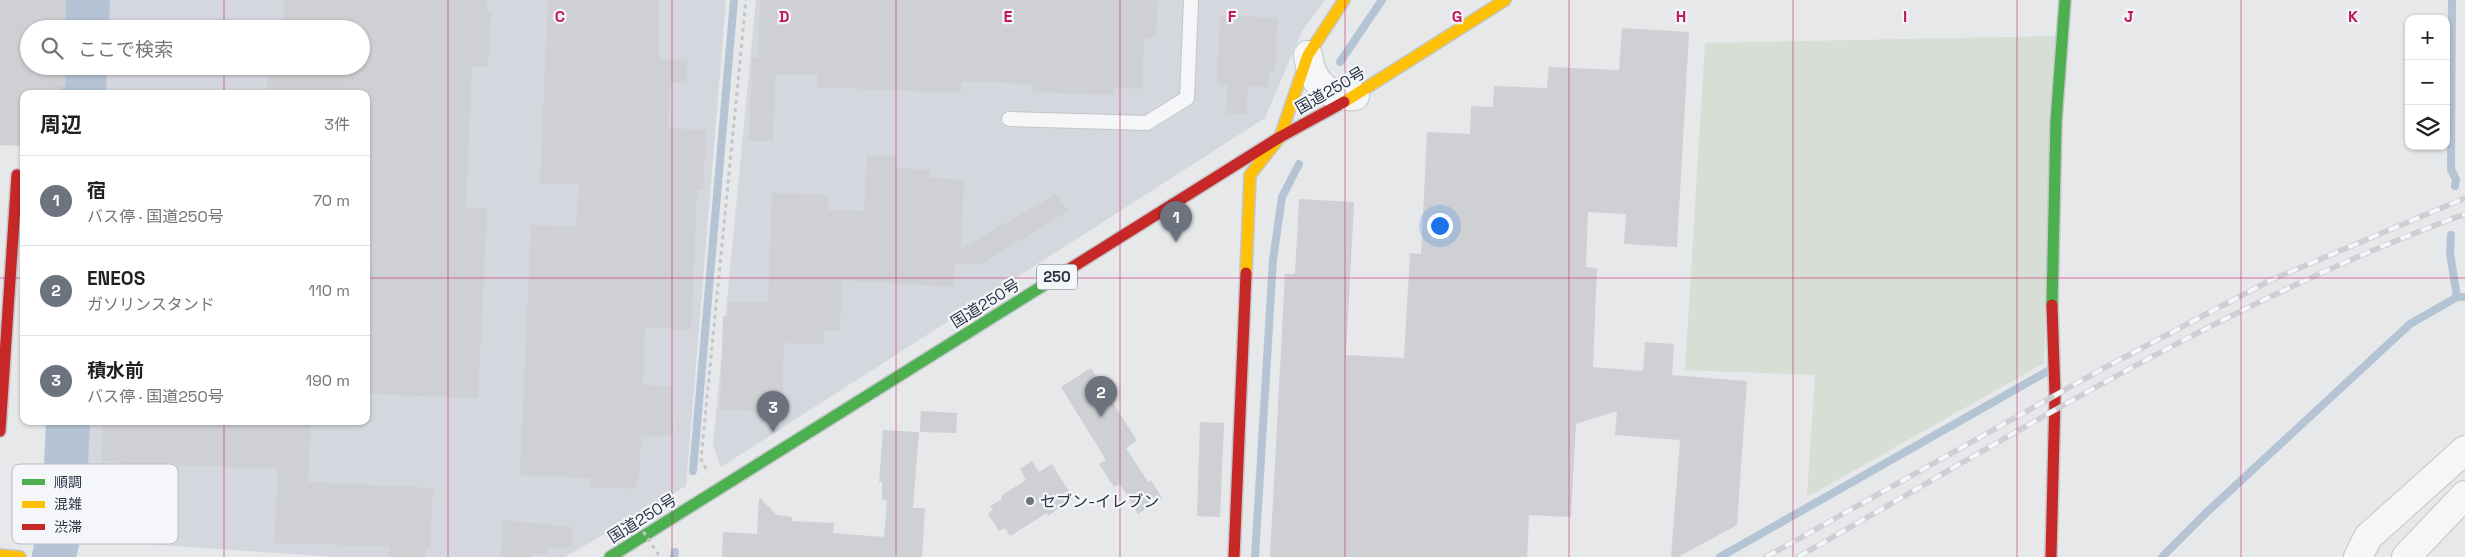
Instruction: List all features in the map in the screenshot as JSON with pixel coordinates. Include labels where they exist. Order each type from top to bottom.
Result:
[{"type":"main road","points":[[1234,557],[1250,175],[1280,137],[1308,55],[1344,0]]},
{"type":"main road","name":"国道250号","points":[[610,557],[1280,137],[1355,96],[1505,0]]},
{"type":"main road","points":[[2051,557],[2054,367],[2052,298],[2056,122],[2065,0]]},
{"type":"main road","points":[[0,431],[17,175]]},
{"type":"main road","points":[[0,555],[20,557]]},
{"type":"street","points":[[1308,55],[1310,70],[1330,94],[1341,97],[1355,96]]},
{"type":"street","points":[[2358,557],[2368,537],[2465,450]]},
{"type":"street","points":[[2406,557],[2465,495]]},
{"type":"lane","points":[[1009,120],[1147,123],[1187,98],[1191,0]]},
{"type":"path","points":[[716,492],[701,459],[746,0]]},
{"type":"path","points":[[639,525],[660,557]]},
{"type":"shaded area","points":[[108,0],[726,0],[686,486],[565,557],[338,557],[144,544],[178,544],[178,464],[87,464],[89,425],[370,425],[370,90],[104,90],[105,75],[370,75],[370,20],[107,20]]},
{"type":"shaded area","points":[[756,0],[1325,0],[1302,31],[1265,118],[721,467],[713,445]]},
{"type":"shaded area","points":[[2055,36],[2044,363],[1807,497],[1815,375],[1685,370],[1705,43]]},
{"type":"building","points":[[0,0],[66,0],[65,20],[20,20],[20,75],[66,75],[65,87],[62,87],[62,90],[20,90],[20,146],[0,145]]},
{"type":"building","points":[[284,0],[487,0],[486,11],[491,11],[488,67],[472,67],[466,208],[487,209],[478,398],[370,394],[370,90],[267,90],[268,75],[370,75],[370,20],[283,20]]},
{"type":"building","points":[[548,0],[659,0],[659,59],[687,60],[686,83],[670,83],[668,128],[706,130],[703,190],[697,189],[691,330],[645,327],[643,385],[672,387],[673,435],[641,436],[639,480],[636,480],[636,489],[590,487],[591,478],[520,475],[531,225],[576,227],[579,184],[540,183]]},
{"type":"building","points":[[760,0],[1158,0],[1156,38],[1144,38],[1142,89],[1113,88],[1113,95],[1033,92],[1033,84],[961,81],[961,93],[817,87],[818,75],[775,75],[773,141],[749,141],[752,58],[758,58]]},
{"type":"building","points":[[1220,15],[1277,18],[1275,71],[1269,71],[1268,87],[1248,86],[1246,114],[1226,113],[1227,85],[1217,84]]},
{"type":"building","points":[[1622,28],[1689,32],[1677,247],[1624,244],[1626,214],[1588,212],[1586,267],[1597,268],[1593,367],[1643,371],[1645,342],[1674,344],[1672,375],[1747,381],[1737,525],[1678,557],[1671,557],[1680,440],[1615,435],[1617,411],[1576,424],[1571,517],[1529,515],[1527,557],[1270,557],[1285,274],[1295,274],[1299,199],[1354,202],[1346,355],[1404,358],[1410,253],[1421,254],[1427,132],[1470,134],[1471,106],[1493,107],[1494,86],[1547,88],[1549,67],[1619,70]]},
{"type":"building","points":[[867,155],[896,156],[896,168],[930,170],[929,178],[964,180],[961,249],[1056,194],[1068,211],[979,265],[955,263],[954,287],[842,280],[840,331],[824,331],[824,344],[784,343],[782,401],[775,401],[775,412],[720,410],[723,316],[728,316],[728,302],[768,303],[772,193],[829,195],[828,210],[864,211]]},
{"type":"building","points":[[1091,368],[1137,441],[1126,448],[1148,482],[1151,480],[1162,498],[1138,514],[1120,484],[1114,487],[1099,464],[1106,460],[1061,387]]},
{"type":"building","points":[[921,411],[957,413],[956,433],[920,432]]},
{"type":"building","points":[[1200,422],[1224,423],[1220,517],[1197,516]]},
{"type":"building","points":[[103,425],[311,425],[308,482],[433,488],[430,548],[426,548],[425,557],[389,557],[389,546],[274,543],[278,469],[101,462]]},
{"type":"building","points":[[883,430],[919,432],[913,508],[925,508],[922,557],[722,557],[723,532],[757,534],[759,497],[777,515],[792,517],[792,521],[834,523],[833,533],[884,537],[887,500],[882,500],[882,482],[879,482]]},
{"type":"building","points":[[1032,461],[1039,472],[1052,464],[1073,498],[1048,516],[1047,513],[1010,536],[1005,528],[999,531],[988,514],[993,510],[990,506],[1002,499],[1001,496],[1026,480],[1020,469]]},
{"type":"building","points":[[503,520],[573,527],[571,547],[548,548],[548,554],[533,553],[532,557],[501,557]]},
{"type":"waterway","points":[[87,20],[88,0]]},
{"type":"waterway","points":[[693,471],[734,0]]},
{"type":"waterway","points":[[1340,62],[1382,0]]},
{"type":"waterway","points":[[2452,0],[2451,169],[2456,180],[2455,186]]},
{"type":"waterway","points":[[84,90],[85,75]]},
{"type":"waterway","points":[[1255,557],[1273,260],[1282,197],[1299,164]]},
{"type":"waterway","points":[[2451,235],[2450,253],[2457,297]]},
{"type":"waterway","points":[[2162,557],[2206,513],[2410,324],[2457,297],[2465,297]]},
{"type":"waterway","points":[[1720,557],[2048,371]]},
{"type":"waterway","points":[[66,464],[68,425]]},
{"type":"waterway","points":[[54,557],[57,544]]},
{"type":"waterway","points":[[674,557],[675,552]]},
{"type":"railway","points":[[1766,557],[2104,368],[2271,280],[2465,198]]},
{"type":"railway","points":[[1798,557],[2042,417],[2207,328],[2377,248],[2465,214]]},
{"type":"traffic: fast","points":[[2052,305],[2056,122],[2065,0]]},
{"type":"traffic: fast","points":[[610,557],[1052,280]]},
{"type":"traffic: slow","points":[[1246,273],[1250,175],[1280,137],[1308,55],[1344,0]]},
{"type":"traffic: slow","points":[[1344,102],[1505,0]]},
{"type":"traffic: slow","points":[[0,555],[20,557]]},
{"type":"traffic: jam","points":[[1052,280],[1280,137],[1344,102]]},
{"type":"traffic: jam","points":[[0,431],[17,175]]},
{"type":"traffic: jam","points":[[1234,557],[1246,273]]},
{"type":"traffic: jam","points":[[2051,557],[2055,395],[2052,305]]},
{"type":"place","name":"宿","points":[[1176,242]]},
{"type":"place","name":"ENEOS","points":[[1101,417]]},
{"type":"place","name":"積水前","points":[[773,432]]},
{"type":"place","name":"セブン-イレブン","points":[[1030,501]]}]
